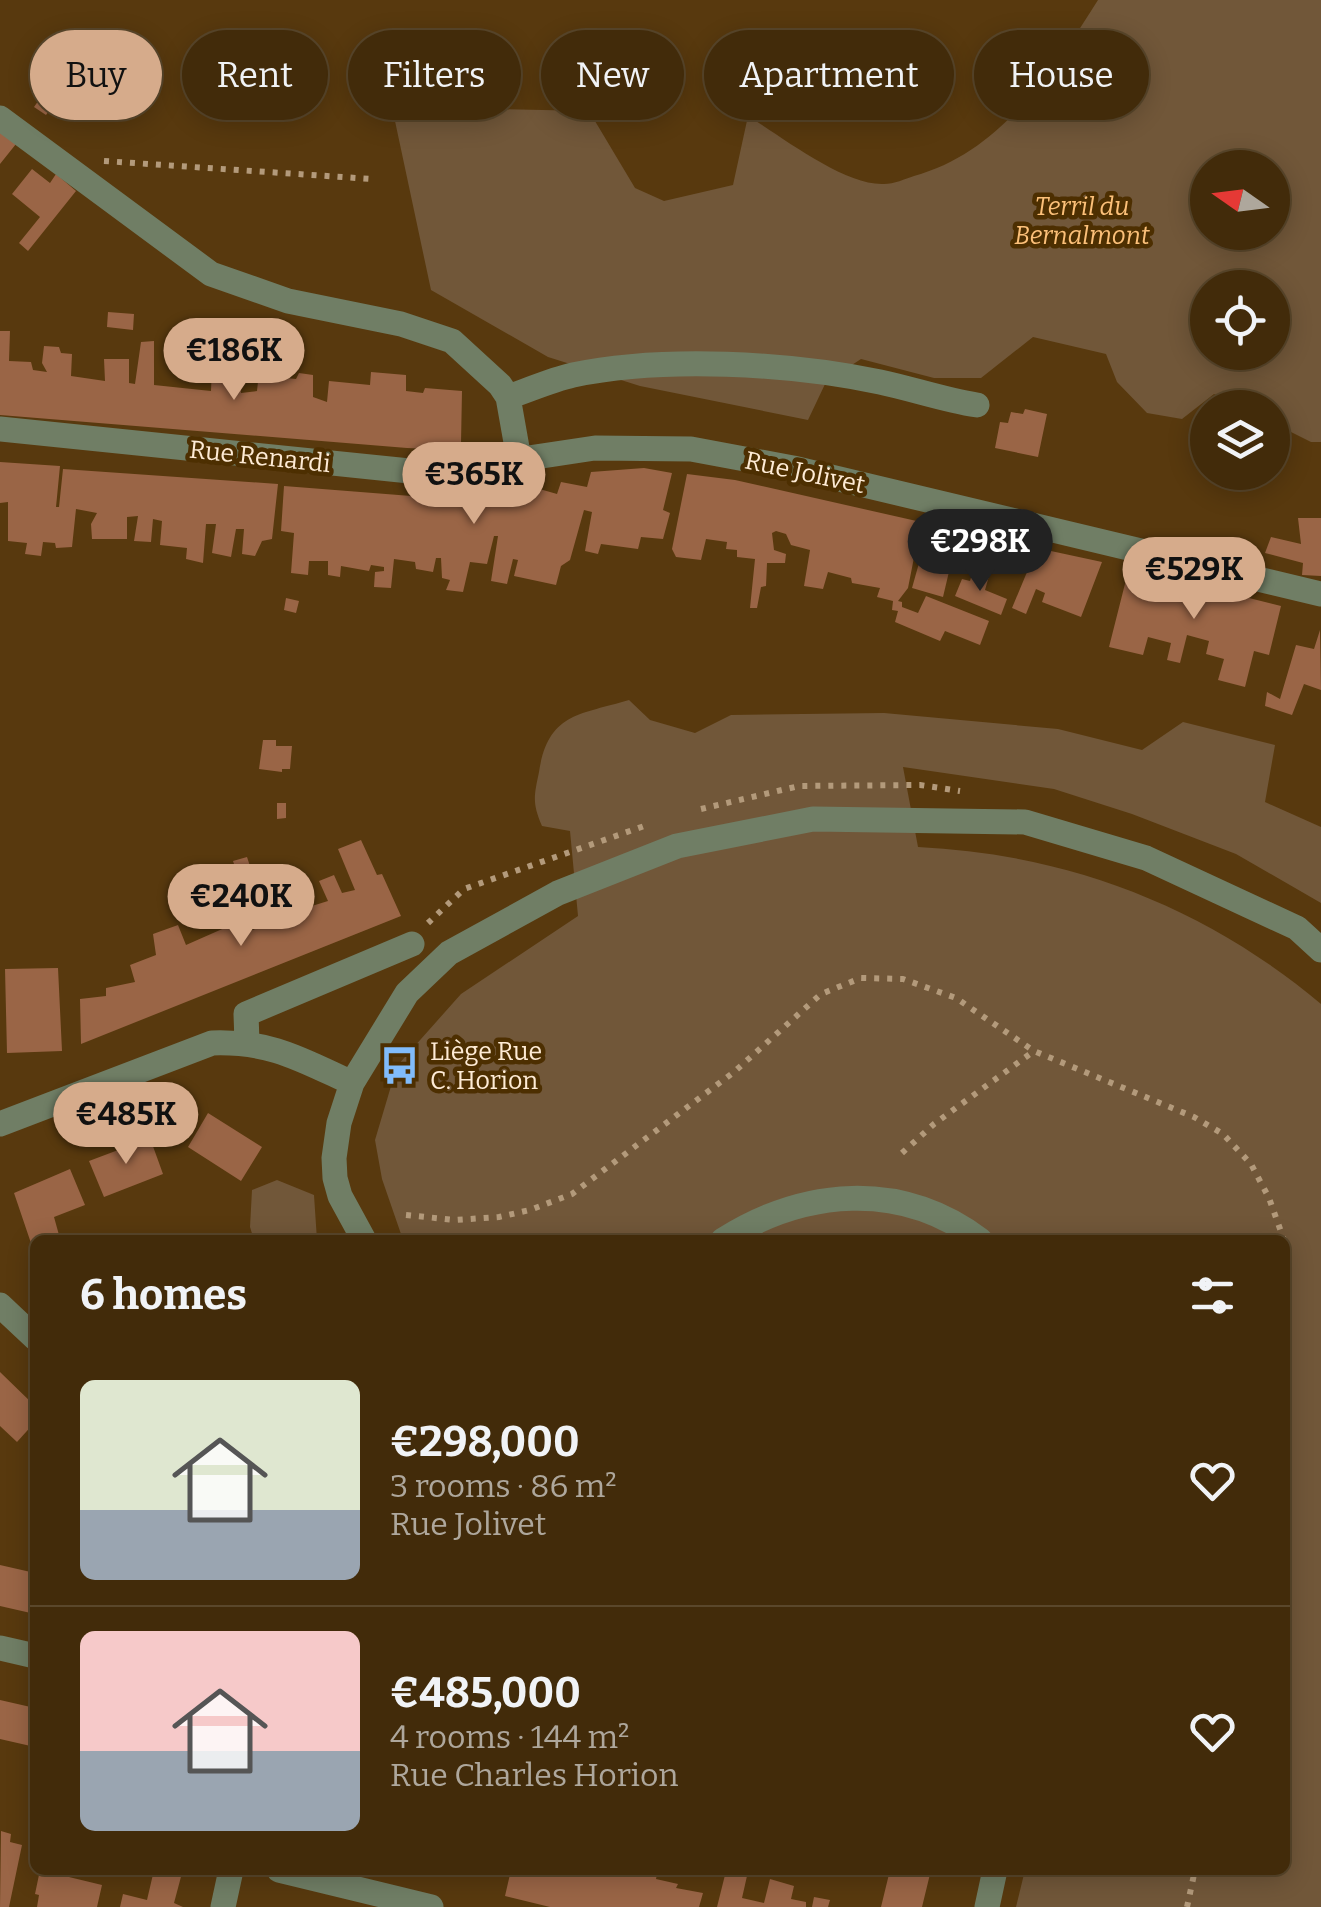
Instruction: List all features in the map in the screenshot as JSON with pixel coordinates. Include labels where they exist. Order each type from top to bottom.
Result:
[{"type":"street","points":[[0,118],[210,274],[288,301],[401,324],[452,341],[508,397],[519,459]]},
{"type":"street","points":[[508,397],[573,375],[689,364],[806,370],[882,382],[942,400],[978,405]]},
{"type":"street","name":"Rue Renardi","points":[[0,429],[428,473],[519,459]]},
{"type":"street","name":"Rue Jolivet","points":[[519,459],[595,448],[690,450],[794,468],[1321,594]]},
{"type":"street","points":[[361,1235],[340,1196],[336,1178],[334,1158],[339,1123],[352,1083],[408,993],[449,952],[558,893],[677,846],[813,820],[1026,822],[1146,858],[1297,928],[1321,950]]},
{"type":"street","points":[[247,1042],[246,1014],[412,944]]},
{"type":"street","points":[[0,1124],[212,1043],[247,1042],[278,1049],[352,1083]]},
{"type":"street","points":[[732,1235],[781,1209],[844,1198],[913,1204],[972,1235]]},
{"type":"street","points":[[0,1305],[30,1333]]},
{"type":"street","points":[[0,1648],[30,1655]]},
{"type":"street","points":[[224,1907],[231,1875]]},
{"type":"street","points":[[299,1875],[432,1907]]},
{"type":"street","points":[[987,1907],[995,1875]]},
{"type":"path","points":[[53,158],[372,180]]},
{"type":"path","points":[[406,1216],[454,1220],[499,1216],[530,1210],[572,1194],[734,1072],[821,994],[861,978],[903,979],[956,998],[1034,1052],[1194,1116],[1223,1134],[1251,1164],[1282,1235]]},
{"type":"path","points":[[902,1153],[946,1115],[1034,1052]]},
{"type":"path","points":[[1187,1907],[1193,1875]]},
{"type":"green space","name":"Terril du Bernalmont","points":[[1098,0],[1321,0],[1321,442],[1311,442],[1290,432],[1290,390],[1190,390],[1190,413],[1182,419],[1147,413],[1117,382],[1106,354],[1033,337],[981,378],[934,378],[861,359],[826,382],[808,420],[640,386],[548,357],[431,290],[395,120],[521,120],[521,110],[541,110],[541,120],[594,120],[635,188],[664,201],[733,185],[747,120],[754,120],[833,169],[868,183],[888,184],[945,165],[973,149],[1007,120],[1149,120],[1149,30],[1079,30]]},
{"type":"green space","points":[[629,700],[650,720],[695,733],[731,715],[884,713],[1058,729],[1142,750],[1183,722],[1275,745],[1265,802],[1321,827],[1321,903],[1236,854],[1132,814],[1054,789],[903,767],[918,847],[1028,861],[1133,892],[1231,940],[1321,1004],[1321,1907],[1016,1907],[1024,1875],[1290,1875],[1290,1235],[400,1235],[375,1140],[397,1066],[461,994],[578,916],[570,831],[542,826],[535,794],[550,738],[558,727],[581,714]]},
{"type":"green space","points":[[277,1180],[314,1195],[317,1235],[252,1235],[252,1190]]},
{"type":"building","points":[[0,131],[16,144],[0,164]]},
{"type":"building","points":[[32,169],[50,183],[56,174],[76,191],[28,251],[19,243],[40,217],[12,194]]},
{"type":"building","points":[[108,312],[134,314],[133,330],[107,327]]},
{"type":"building","points":[[0,331],[10,331],[9,361],[31,362],[33,370],[47,372],[42,363],[44,346],[59,347],[61,353],[72,354],[71,376],[105,381],[104,359],[129,359],[129,383],[135,384],[141,342],[154,341],[154,385],[211,391],[212,364],[240,369],[241,393],[257,391],[260,363],[276,364],[275,377],[296,379],[299,373],[313,375],[313,397],[327,402],[329,381],[370,385],[371,372],[406,375],[406,391],[462,391],[461,443],[452,450],[407,448],[0,415]]},
{"type":"building","points":[[1025,409],[1047,414],[1038,457],[995,448],[1000,422],[1008,423],[1011,412],[1023,414]]},
{"type":"building","points":[[0,462],[60,466],[56,507],[63,469],[278,484],[272,539],[262,541],[255,556],[242,554],[244,529],[236,529],[231,557],[212,553],[216,524],[206,524],[203,563],[186,559],[187,548],[160,545],[162,521],[153,519],[151,542],[134,541],[138,516],[127,517],[127,539],[92,539],[91,524],[97,513],[76,509],[72,547],[56,548],[55,543],[43,542],[41,556],[25,554],[27,543],[8,541],[8,502],[0,503]]},
{"type":"building","points":[[644,468],[672,473],[663,510],[670,513],[663,539],[641,537],[638,549],[601,544],[598,554],[585,551],[592,512],[584,510],[570,560],[561,566],[556,585],[514,576],[518,560],[513,559],[507,584],[491,581],[498,536],[494,536],[487,564],[470,562],[463,592],[446,590],[450,580],[442,578],[441,558],[436,558],[433,572],[416,569],[415,562],[394,559],[391,588],[374,587],[375,572],[384,571],[384,567],[371,565],[369,571],[341,566],[340,577],[328,575],[328,561],[309,561],[308,575],[291,573],[294,533],[281,531],[284,486],[424,497],[536,488],[557,494],[561,482],[587,487],[591,472]]},
{"type":"building","points":[[687,474],[735,480],[921,522],[908,588],[898,601],[902,607],[918,613],[926,596],[989,621],[980,645],[945,631],[940,641],[895,622],[898,611],[892,610],[893,601],[877,597],[880,588],[852,583],[851,578],[828,572],[823,589],[804,586],[810,550],[791,545],[786,534],[776,531],[772,533],[774,550],[786,554],[785,563],[767,563],[766,586],[761,587],[757,608],[750,608],[755,559],[737,557],[737,550],[726,549],[727,542],[706,539],[701,560],[676,557],[672,549]]},
{"type":"building","points":[[1298,518],[1321,518],[1321,576],[1302,575],[1303,563],[1265,553],[1271,537],[1301,544]]},
{"type":"building","points":[[930,524],[1004,540],[993,566],[952,559],[943,597],[912,588]]},
{"type":"building","points":[[1037,548],[1102,562],[1081,617],[1042,602],[1045,593],[1036,589],[1026,614],[1012,608]]},
{"type":"building","points":[[1129,568],[1281,606],[1269,655],[1254,651],[1245,687],[1218,680],[1224,659],[1206,654],[1209,641],[1187,635],[1180,663],[1167,660],[1171,643],[1148,637],[1143,655],[1109,647]]},
{"type":"building","points":[[973,571],[989,576],[985,590],[1007,599],[1001,615],[955,596],[962,579],[970,581]]},
{"type":"building","points":[[286,598],[299,601],[296,613],[284,610]]},
{"type":"building","points":[[1320,630],[1321,690],[1304,684],[1292,715],[1265,706],[1267,692],[1280,699],[1296,645],[1314,649]]},
{"type":"building","points":[[263,740],[276,740],[276,746],[292,746],[290,769],[259,769]]},
{"type":"building","points":[[277,803],[286,803],[286,818],[277,819]]},
{"type":"building","points":[[361,840],[401,916],[81,1044],[80,999],[106,996],[106,988],[135,982],[130,965],[156,955],[153,934],[178,925],[186,945],[229,926],[222,911],[237,904],[248,932],[274,921],[273,918],[328,901],[319,881],[334,875],[342,893],[355,890],[338,849]]},
{"type":"building","points":[[247,857],[250,866],[236,870],[233,861]]},
{"type":"building","points":[[58,968],[62,1051],[7,1053],[5,969]]},
{"type":"building","points":[[208,1113],[262,1147],[241,1181],[188,1147]]},
{"type":"building","points":[[150,1138],[163,1174],[104,1197],[89,1161]]},
{"type":"building","points":[[70,1169],[85,1205],[54,1217],[59,1235],[30,1235],[30,1240],[14,1193]]},
{"type":"building","points":[[0,1372],[30,1401],[30,1428],[17,1442],[0,1426]]},
{"type":"building","points":[[0,1565],[30,1572],[30,1613],[0,1606]]},
{"type":"building","points":[[0,1700],[30,1707],[30,1746],[0,1739]]},
{"type":"building","points":[[1,1831],[11,1834],[10,1842],[22,1845],[9,1907],[0,1907]]},
{"type":"building","points":[[39,1875],[61,1875],[102,1885],[97,1907],[37,1907],[39,1895],[35,1894]]},
{"type":"building","points":[[153,1875],[181,1875],[174,1903],[183,1907],[120,1907],[123,1894],[147,1900]]},
{"type":"building","points":[[510,1875],[657,1875],[656,1879],[678,1884],[676,1888],[703,1893],[699,1907],[550,1907],[505,1896]]},
{"type":"building","points":[[725,1875],[747,1876],[742,1898],[764,1903],[770,1879],[794,1886],[791,1899],[806,1902],[806,1907],[717,1907]]},
{"type":"building","points":[[889,1875],[930,1875],[922,1907],[881,1907]]},
{"type":"building","points":[[814,1897],[830,1900],[828,1907],[812,1907]]},
{"type":"place","name":"Liège Rue C. Horion","points":[[400,1065]]}]
